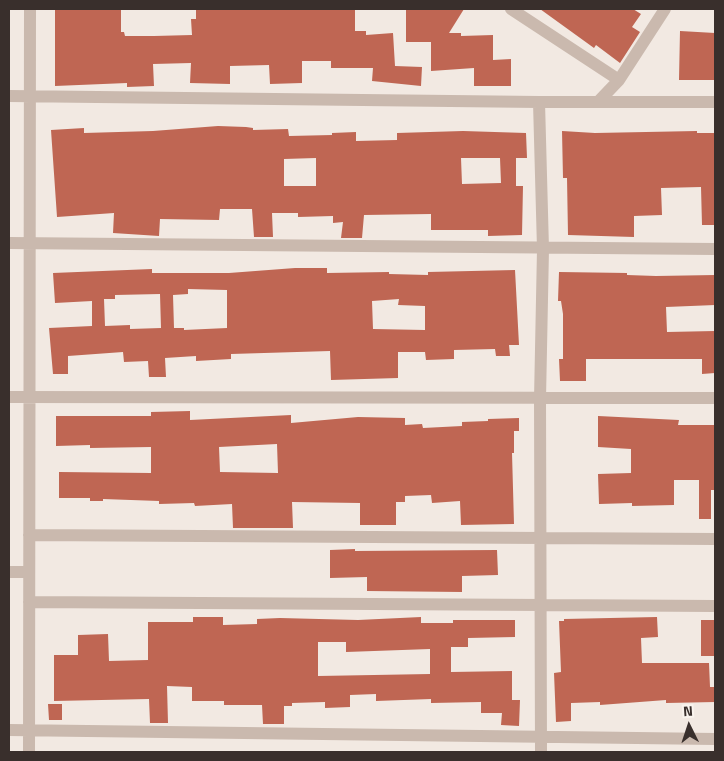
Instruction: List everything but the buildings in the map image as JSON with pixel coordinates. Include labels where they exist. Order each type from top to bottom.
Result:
[{"type":"street","points":[[29,752],[30,9]]},
{"type":"street","points":[[511,9],[619,80]]},
{"type":"street","points":[[598,102],[619,80],[665,9]]},
{"type":"street","points":[[9,96],[715,102]]},
{"type":"street","points":[[540,102],[543,248],[540,399],[541,752]]},
{"type":"street","points":[[9,243],[715,249]]},
{"type":"street","points":[[9,397],[715,398]]},
{"type":"street","points":[[30,535],[715,539]]},
{"type":"street","points":[[9,572],[29,572]]},
{"type":"street","points":[[29,602],[715,606]]},
{"type":"street","points":[[9,730],[541,735],[715,739]]}]
